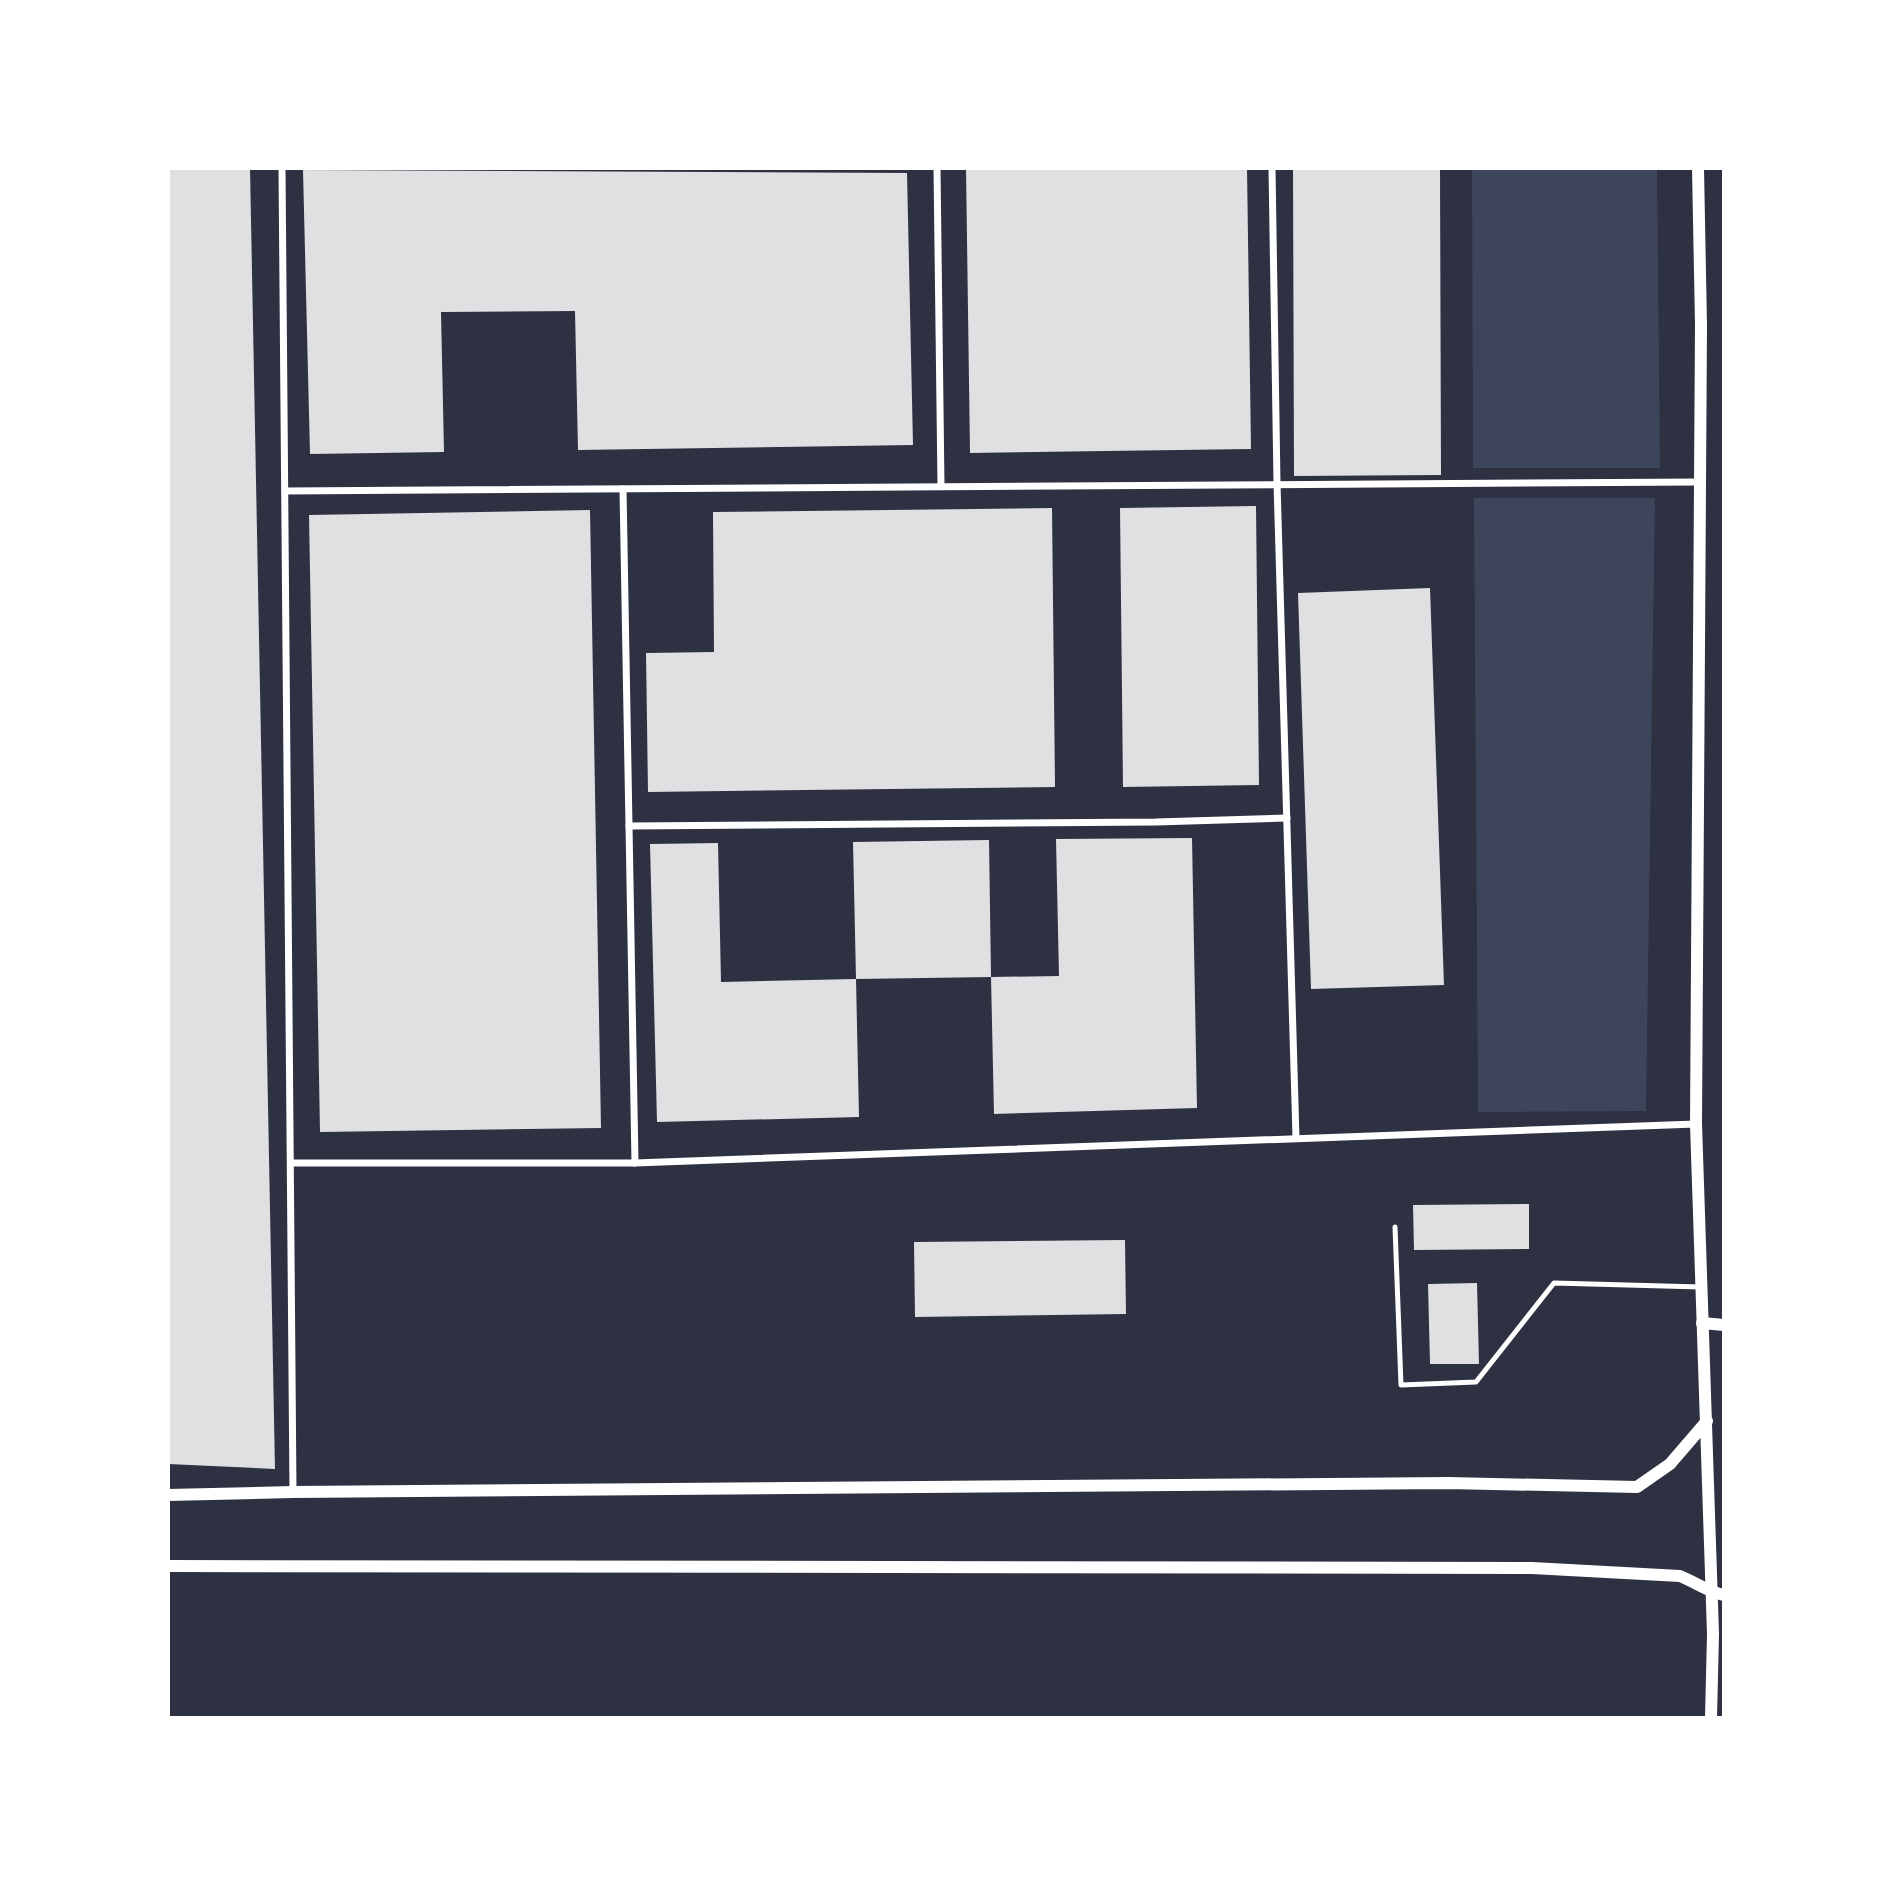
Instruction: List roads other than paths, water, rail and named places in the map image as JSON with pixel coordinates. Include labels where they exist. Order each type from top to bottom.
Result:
[{"type":"street","points":[[282,168],[293,1492]]},
{"type":"street","points":[[937,168],[941,486]]},
{"type":"street","points":[[1272,168],[1277,484],[1296,1138]]},
{"type":"street","points":[[1698,168],[1701,325],[1696,1124],[1713,1634],[1711,1718]]},
{"type":"street","points":[[285,491],[1700,482]]},
{"type":"street","points":[[622,489],[635,1164]]},
{"type":"street","points":[[629,826],[1156,822],[1287,818]]},
{"type":"street","points":[[291,1163],[635,1164],[1696,1124]]},
{"type":"street","points":[[1702,1323],[1724,1325]]},
{"type":"street","points":[[168,1495],[1408,1483],[1637,1487],[1670,1464],[1707,1421]]},
{"type":"street","points":[[168,1566],[1532,1568],[1679,1576],[1700,1584],[1710,1592],[1724,1595]]},
{"type":"lane","points":[[1395,1227],[1401,1385],[1476,1382],[1554,1283],[1700,1287]]}]
